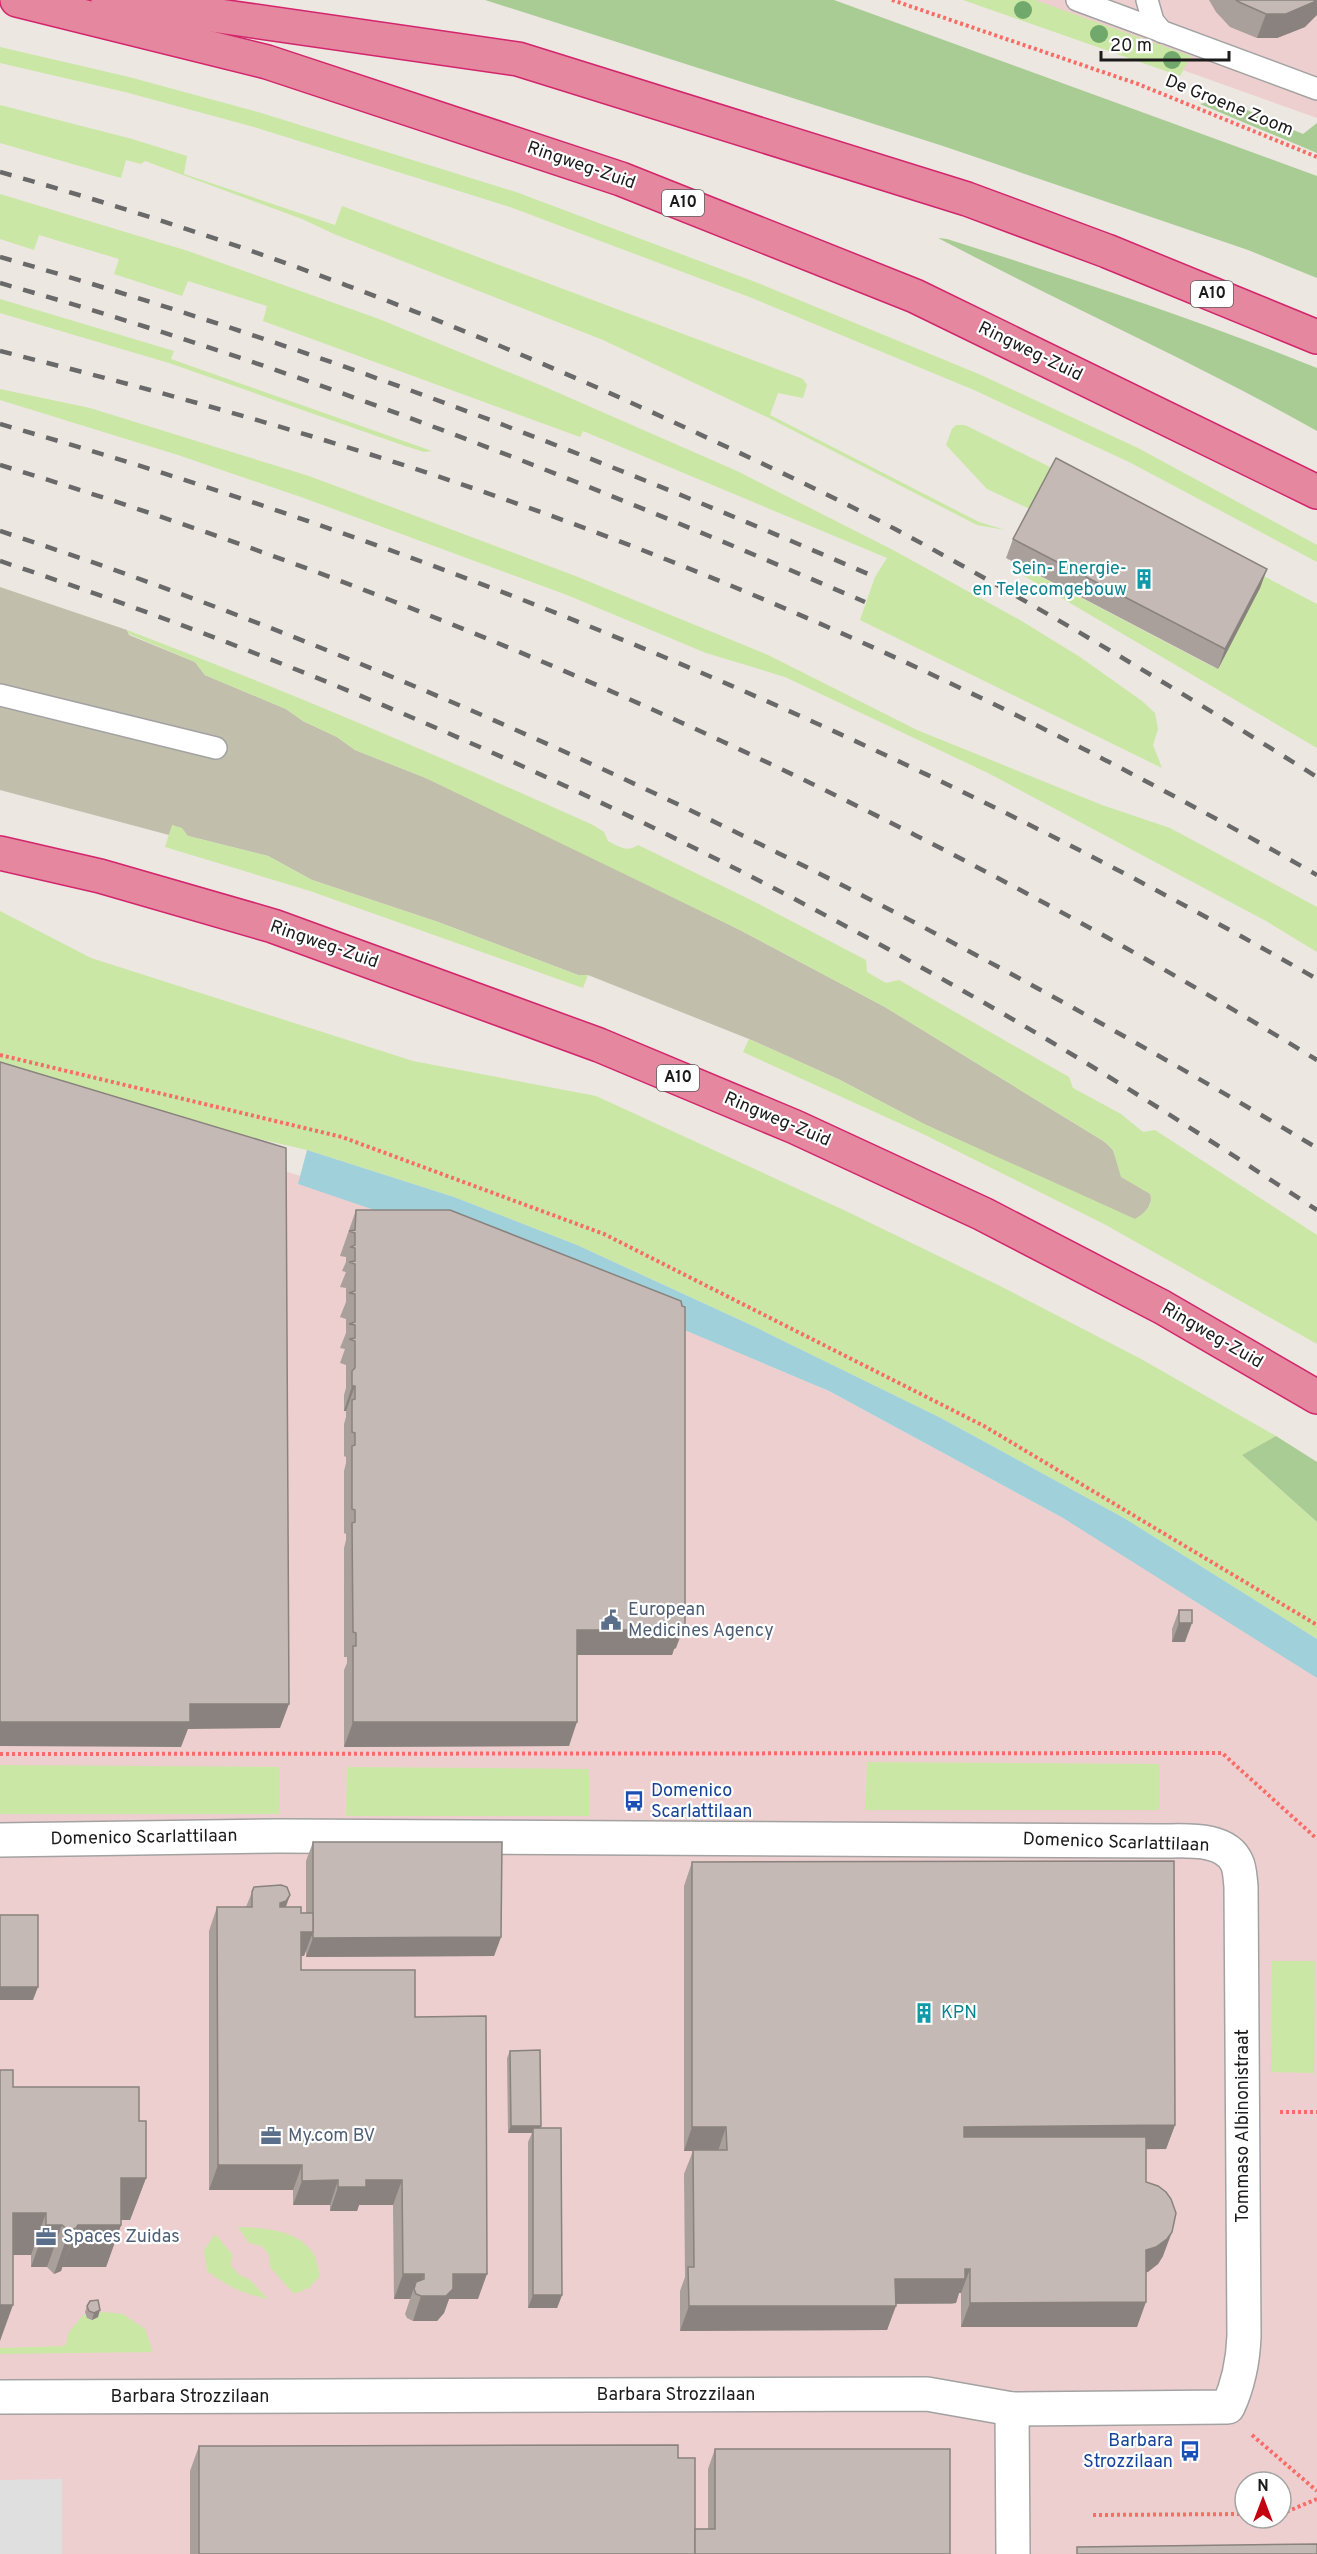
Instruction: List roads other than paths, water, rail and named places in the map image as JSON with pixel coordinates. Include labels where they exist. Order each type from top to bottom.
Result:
[{"type":"highway","name":"Ringweg-Zuid","points":[[16,0],[267,62],[621,179],[915,296],[1317,492]]},
{"type":"highway","name":"A10","points":[[108,0],[518,59],[967,199],[1107,251],[1317,337]]},
{"type":"highway","name":"Ringweg-Zuid","points":[[0,853],[100,876],[273,926],[599,1045],[795,1127],[983,1214],[1162,1307],[1317,1397]]},
{"type":"street","name":"Domenico Scarlattilaan","points":[[0,1840],[279,1836],[1195,1841],[1224,1847]]},
{"type":"street","name":"Tommaso Albinonistraat","points":[[1224,1847],[1237,1862],[1241,1898],[1244,2336],[1243,2363],[1239,2384],[1228,2407]]},
{"type":"street","name":"Barbara Strozzilaan","points":[[0,2397],[927,2394],[1012,2409],[1228,2407]]},
{"type":"street","points":[[1012,2409],[1013,2554]]},
{"type":"lane","points":[[1077,0],[1317,89]]},
{"type":"lane","points":[[1147,0],[1153,21],[1162,32]]},
{"type":"lane","points":[[0,695],[216,748]]},
{"type":"water","points":[[307,1150],[454,1197],[577,1245],[751,1325],[941,1418],[1124,1518],[1317,1639],[1317,1678],[1063,1518],[829,1391],[585,1288],[439,1232],[298,1184]]},
{"type":"railway","points":[[0,172],[175,225],[347,286],[517,353],[684,427],[843,503],[949,558],[1108,649],[1317,777]]},
{"type":"railway","points":[[0,257],[223,325],[443,402],[660,487],[875,577]]},
{"type":"railway","points":[[0,283],[220,351],[437,428],[652,512],[865,602]]},
{"type":"railway","points":[[0,351],[132,385],[327,441],[457,483],[624,543],[726,584],[927,672],[1124,770],[1317,875]]},
{"type":"railway","points":[[0,424],[171,476],[341,533],[509,595],[675,662],[839,734],[1001,811],[1160,892],[1317,979]]},
{"type":"railway","points":[[0,465],[173,521],[343,582],[512,649],[678,721],[841,798],[1003,881],[1161,968],[1317,1060]]},
{"type":"railway","points":[[0,531],[172,591],[342,656],[510,727],[675,803],[1001,968],[1160,1056],[1317,1148]]},
{"type":"railway","points":[[0,561],[136,608],[271,659],[405,714],[667,835],[923,968],[1048,1040],[1150,1102],[1317,1210]]},
{"type":"place","name":"Sein- Energie- en Telecomgebouw","points":[[1144,579]]},
{"type":"place","name":"European Medicines Agency","points":[[611,1620]]},
{"type":"place","name":"Domenico Scarlattilaan","points":[[634,1801]]},
{"type":"place","name":"KPN","points":[[924,2013]]},
{"type":"place","name":"My.com BV","points":[[271,2136]]},
{"type":"place","name":"Spaces Zuidas","points":[[46,2237]]},
{"type":"place","name":"Barbara Strozzilaan","points":[[1190,2451]]}]
